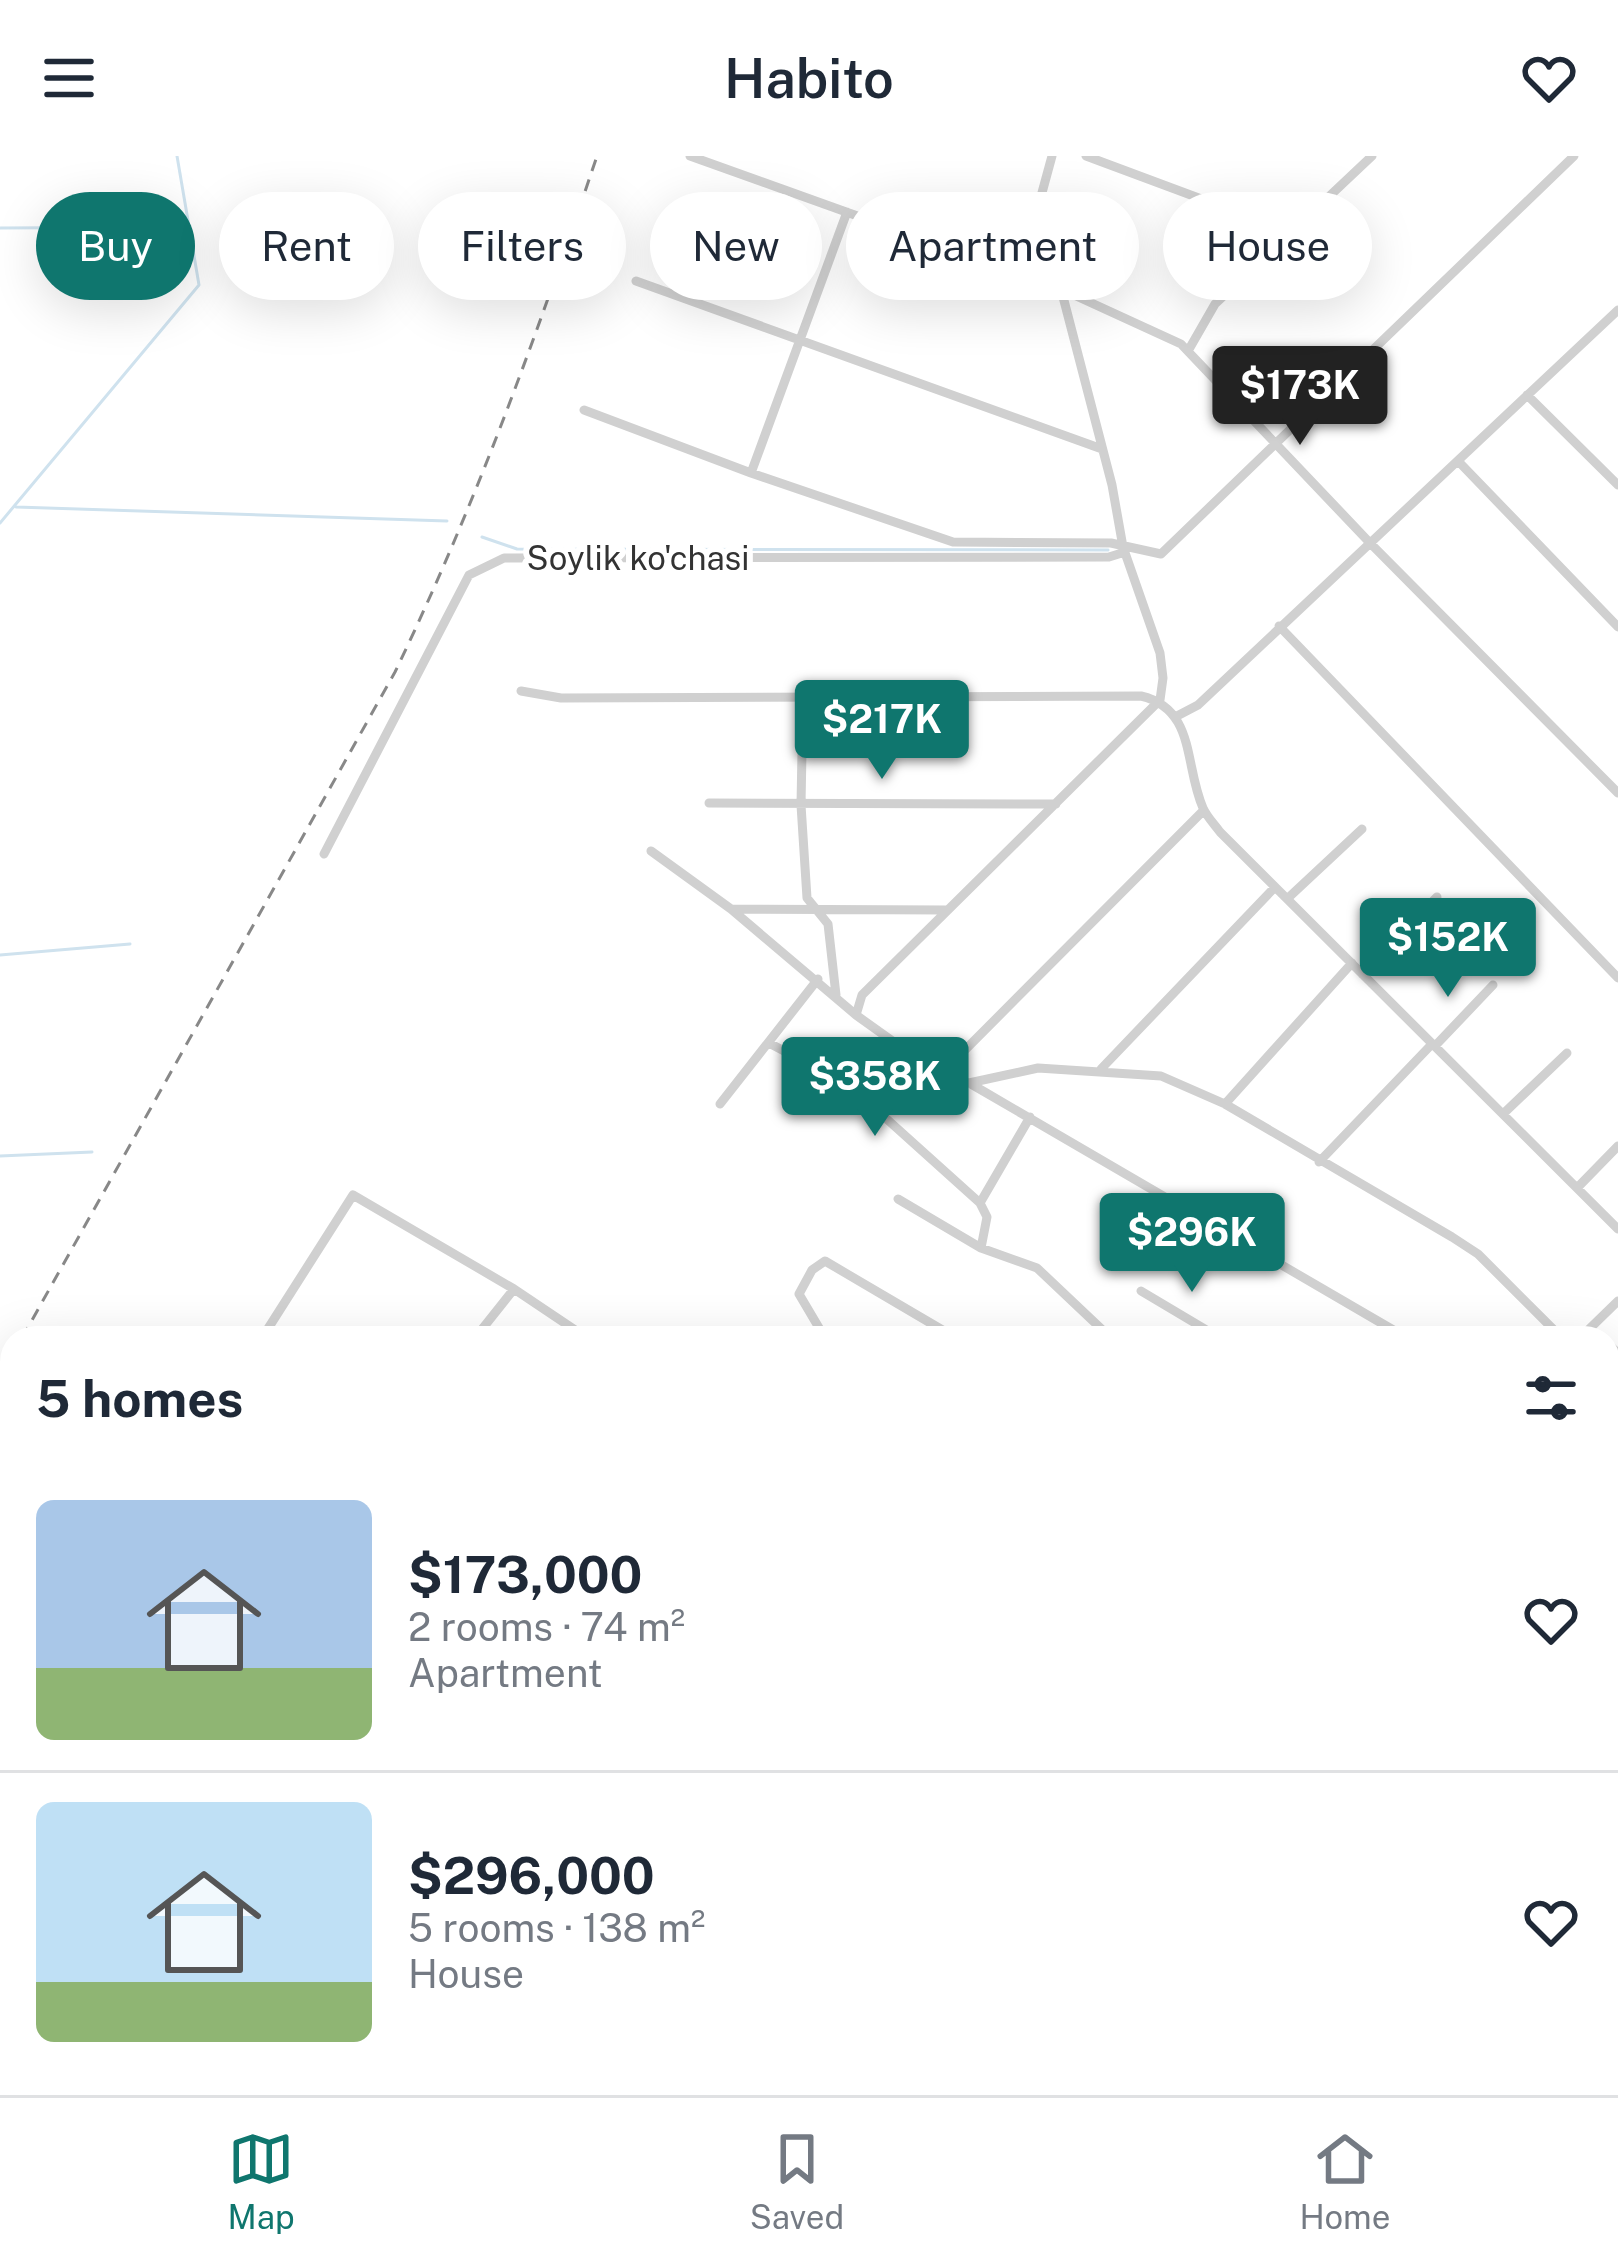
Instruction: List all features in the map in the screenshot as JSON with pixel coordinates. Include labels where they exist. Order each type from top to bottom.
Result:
[{"type":"street","points":[[690,156],[846,212]]},
{"type":"street","points":[[1042,192],[1052,156]]},
{"type":"street","points":[[1086,156],[1183,192]]},
{"type":"street","points":[[1335,192],[1372,156]]},
{"type":"street","points":[[584,410],[953,542],[1111,543],[1124,550],[1160,554],[1574,156]]},
{"type":"street","points":[[751,473],[846,215]]},
{"type":"street","points":[[636,281],[1102,449]]},
{"type":"street","points":[[856,1015],[862,995],[1160,700],[1160,653],[1124,550],[1064,300]]},
{"type":"street","points":[[1085,300],[1181,344],[1618,793]]},
{"type":"street","points":[[1188,351],[1219,300]]},
{"type":"street","points":[[1177,716],[1198,705],[1618,310]]},
{"type":"street","points":[[1527,395],[1618,485]]},
{"type":"street","points":[[1458,461],[1618,627]]},
{"type":"street","points":[[953,542],[953,556]]},
{"type":"street","name":"Soylik ko'chasi","points":[[324,854],[469,575],[505,559],[1109,557],[1124,550]]},
{"type":"street","points":[[1280,626],[1618,978]]},
{"type":"street","points":[[520,691],[561,698],[1141,695],[1160,700],[1177,716],[1204,810],[1220,832],[1618,1229]]},
{"type":"street","points":[[803,697],[801,805],[807,898],[828,924],[836,994]]},
{"type":"street","points":[[709,803],[1056,804]]},
{"type":"street","points":[[940,1075],[1204,810]]},
{"type":"street","points":[[1287,899],[1362,830]]},
{"type":"street","points":[[651,851],[731,909],[856,1015],[940,1075],[969,1083],[1030,1117],[1387,1326]]},
{"type":"street","points":[[1100,1070],[1275,887]]},
{"type":"street","points":[[1362,974],[1437,897]]},
{"type":"street","points":[[731,909],[948,910]]},
{"type":"street","points":[[1225,1104],[1352,963]]},
{"type":"street","points":[[720,1104],[818,979]]},
{"type":"street","points":[[1319,1162],[1493,985]]},
{"type":"street","points":[[769,1043],[850,1086],[980,1203],[987,1217],[981,1248]]},
{"type":"street","points":[[1503,1114],[1567,1053]]},
{"type":"street","points":[[969,1083],[1038,1068],[1161,1076],[1225,1104],[1478,1255],[1550,1326]]},
{"type":"street","points":[[980,1203],[1030,1117]]},
{"type":"street","points":[[1577,1188],[1618,1146]]},
{"type":"street","points":[[270,1326],[352,1195],[569,1326]]},
{"type":"street","points":[[898,1199],[981,1248],[1037,1268],[1098,1326]]},
{"type":"street","points":[[818,1326],[799,1294],[812,1270],[825,1261],[936,1326]]},
{"type":"street","points":[[485,1326],[514,1289]]},
{"type":"street","points":[[1141,1291],[1200,1326]]},
{"type":"street","points":[[1593,1326],[1618,1301]]},
{"type":"waterway","points":[[0,523],[199,285],[177,156]]},
{"type":"waterway","points":[[0,228],[36,228]]},
{"type":"waterway","points":[[16,507],[447,521]]},
{"type":"waterway","points":[[482,537],[517,549],[1108,550]]},
{"type":"waterway","points":[[0,955],[130,944]]},
{"type":"waterway","points":[[0,1156],[92,1152]]},
{"type":"railway","points":[[29,1326],[395,672],[504,417],[597,156]]}]
